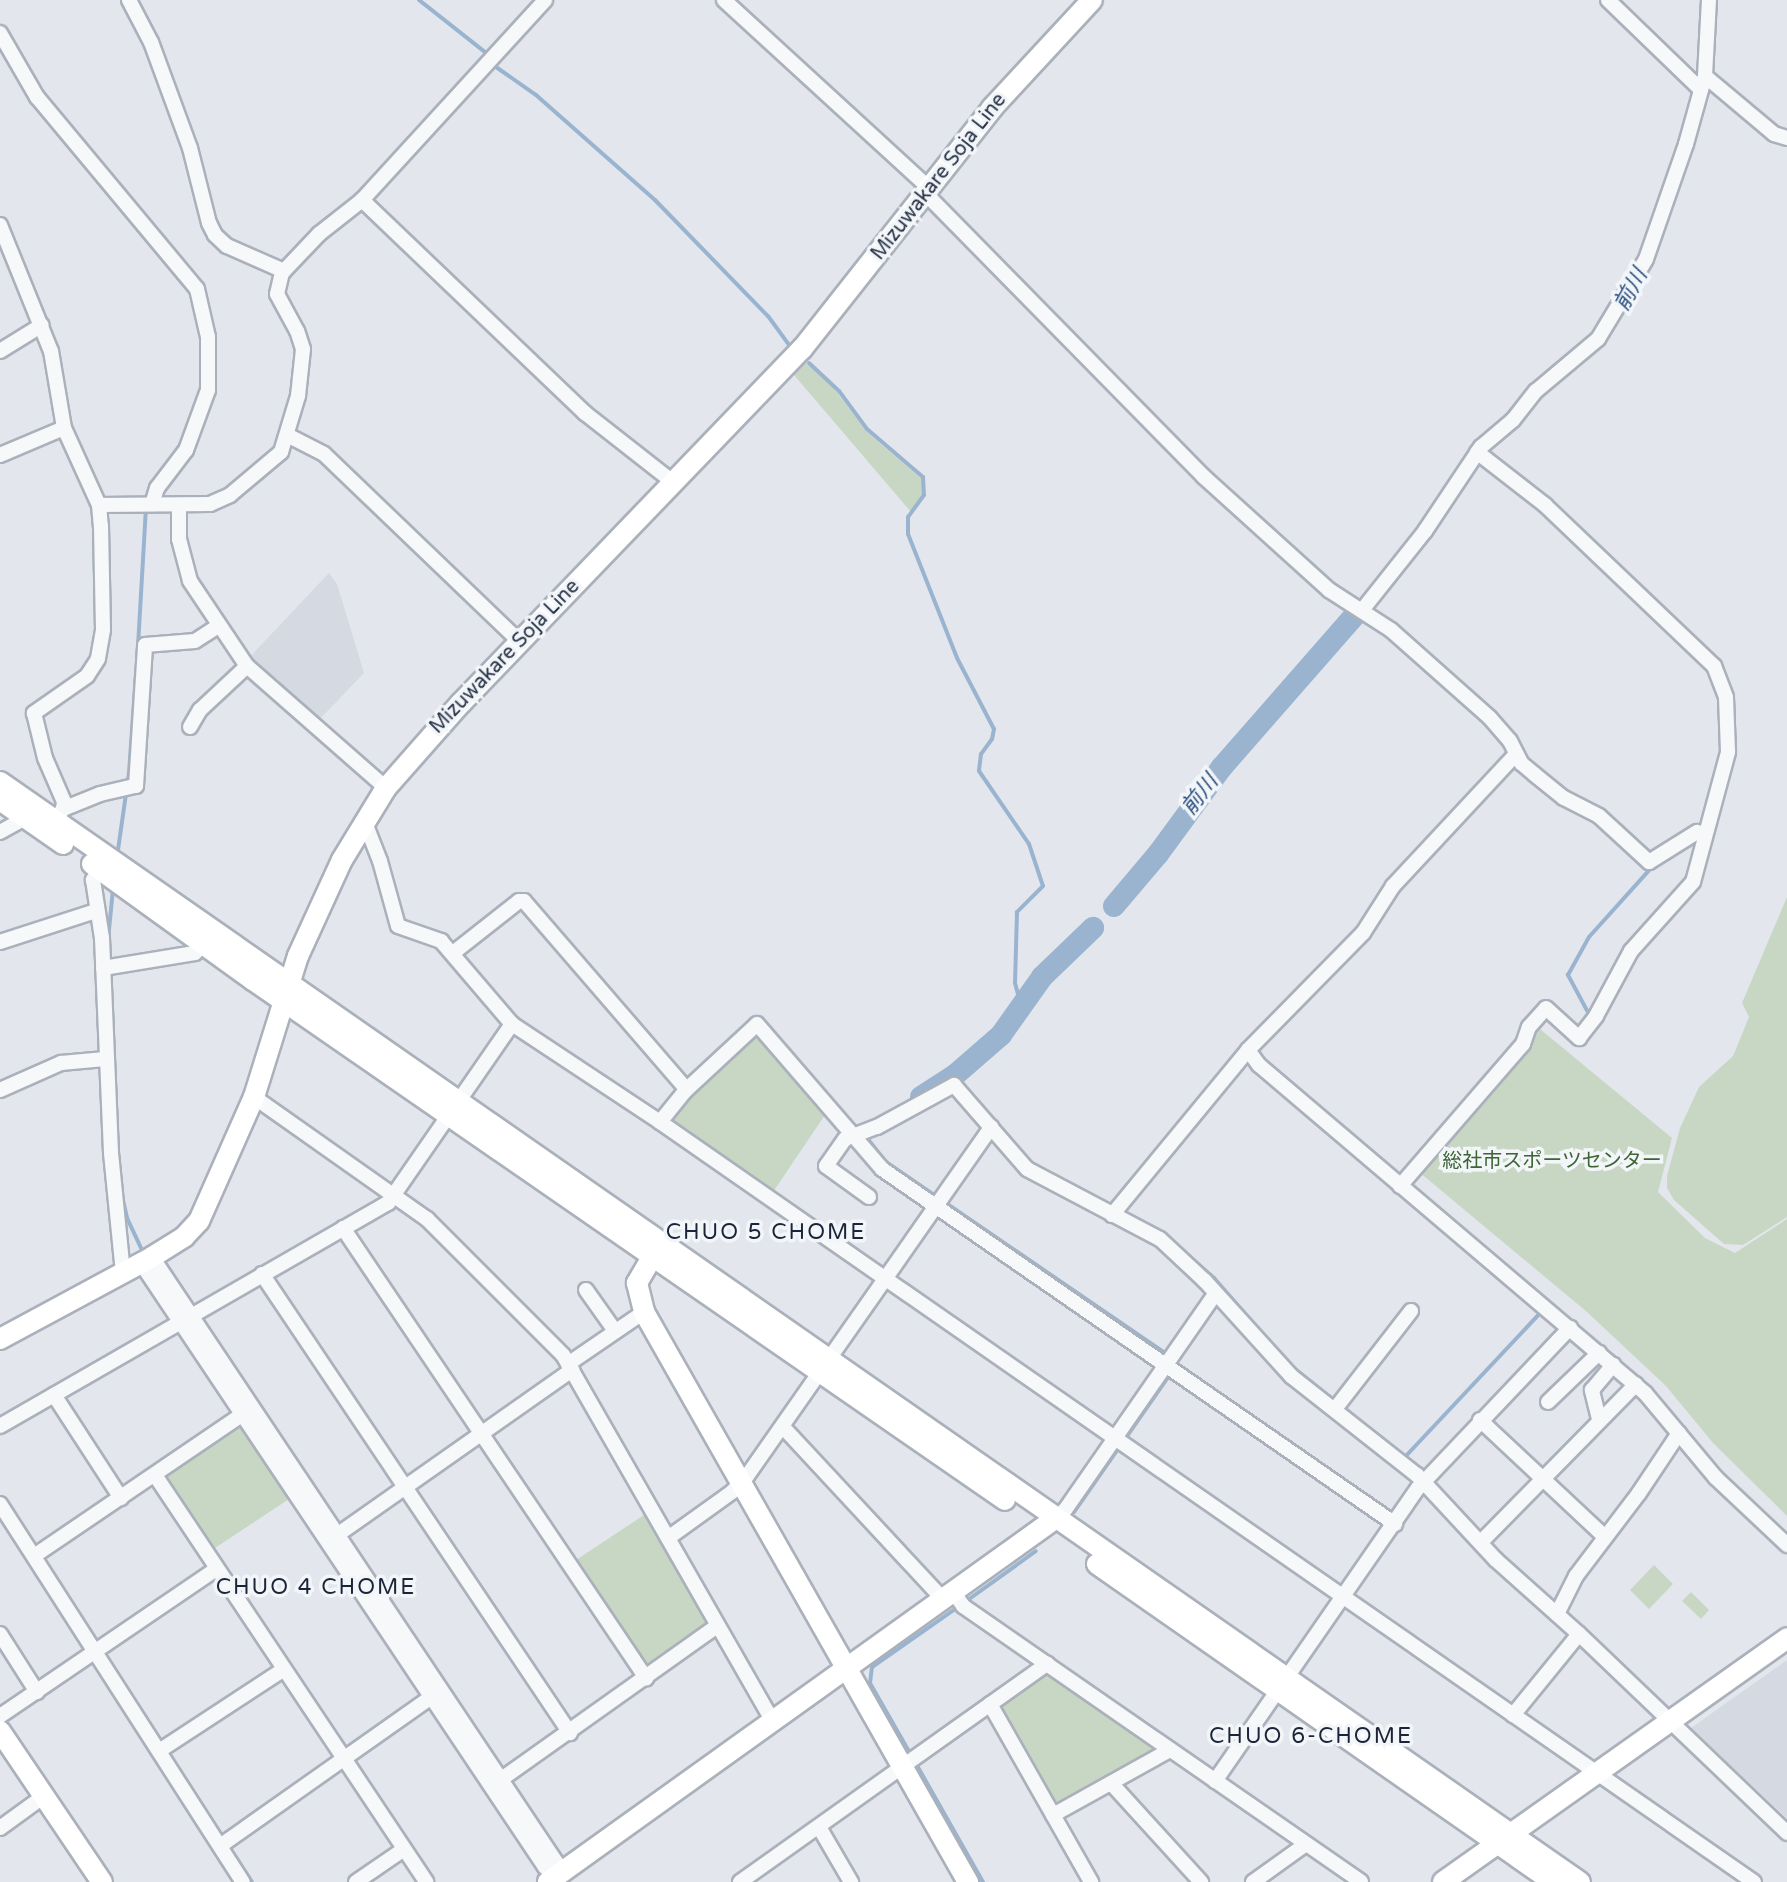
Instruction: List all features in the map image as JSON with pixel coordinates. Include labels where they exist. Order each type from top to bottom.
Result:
[{"type":"street","points":[[129,0],[151,42],[190,148],[209,223],[215,235],[227,246],[284,271]]},
{"type":"street","points":[[99,505],[179,507],[210,504],[230,495],[281,452],[289,436],[298,396],[303,349],[277,294],[278,282],[284,271],[319,234],[362,200],[545,0]]},
{"type":"street","points":[[724,0],[927,191],[1204,477],[1329,590],[1354,609],[1363,609],[1490,718],[1534,774],[1564,798],[1599,816],[1649,862],[1697,832]]},
{"type":"street","name":"Mizuwakare Soja Line","points":[[0,1339],[139,1265],[184,1237],[199,1221],[254,1097],[287,993],[342,860],[386,788],[418,748],[802,349],[992,108],[1092,0]]},
{"type":"street","points":[[1608,0],[1702,82],[1774,134],[1787,138]]},
{"type":"street","points":[[1363,609],[1425,531],[1477,452],[1513,420],[1536,391],[1598,339],[1646,259],[1686,144],[1702,82],[1709,0]]},
{"type":"street","points":[[0,33],[37,97],[197,289],[208,337],[208,390],[186,450],[148,504]]},
{"type":"street","points":[[362,200],[585,413],[673,482]]},
{"type":"street","points":[[0,225],[51,351],[64,428],[99,505],[103,630],[98,659],[87,676],[34,713],[55,821]]},
{"type":"street","points":[[0,351],[42,325]]},
{"type":"street","points":[[0,455],[64,428]]},
{"type":"street","points":[[289,436],[324,454],[520,642]]},
{"type":"street","points":[[1400,1186],[1523,1044],[1529,1027],[1546,1008],[1579,1038],[1596,1016],[1631,951],[1693,882],[1728,752],[1726,697],[1714,666],[1545,505],[1477,452]]},
{"type":"street","points":[[179,507],[183,561],[190,581],[247,666],[386,788]]},
{"type":"street","points":[[0,800],[25,818],[55,821],[136,786],[145,645],[195,641],[218,626]]},
{"type":"street","points":[[190,727],[200,710],[247,666]]},
{"type":"street","points":[[1114,1212],[1248,1050],[1363,933],[1393,886],[1516,754]]},
{"type":"street","points":[[0,782],[55,821],[203,944],[287,993]]},
{"type":"street","points":[[0,832],[25,818]]},
{"type":"street","points":[[364,820],[380,861],[398,926],[441,941],[512,1024],[660,1122],[1754,1882]]},
{"type":"street","points":[[111,869],[1504,1839],[1580,1882]]},
{"type":"street","points":[[111,869],[93,880],[106,967],[105,1059],[139,1265],[184,1319],[495,1784],[556,1862],[556,1880]]},
{"type":"street","points":[[453,953],[524,901],[686,1089]]},
{"type":"street","points":[[0,941],[96,911]]},
{"type":"street","points":[[106,967],[195,953],[203,944]]},
{"type":"street","points":[[0,1426],[388,1203],[512,1024]]},
{"type":"street","points":[[660,1122],[686,1089],[757,1024],[859,1134],[882,1169],[939,1202],[1395,1524]]},
{"type":"street","points":[[1248,1050],[1259,1065],[1636,1384],[1716,1478],[1787,1545]]},
{"type":"street","points":[[0,1090],[61,1063],[105,1059]]},
{"type":"street","points":[[869,1197],[826,1166],[845,1139],[954,1085],[1027,1169],[1114,1212],[1160,1239],[1216,1293],[1291,1376],[1338,1405],[1426,1479],[1483,1540],[1787,1833]]},
{"type":"street","points":[[254,1097],[427,1219],[563,1355],[773,1722]]},
{"type":"street","points":[[668,1538],[740,1483],[783,1427],[991,1127]]},
{"type":"street","points":[[343,1228],[646,1678]]},
{"type":"street","points":[[656,1250],[637,1283],[638,1299],[644,1312],[848,1670],[910,1762],[968,1882]]},
{"type":"street","points":[[262,1274],[570,1733]]},
{"type":"street","points":[[586,1290],[615,1331]]},
{"type":"street","points":[[556,1880],[773,1722],[955,1600],[1050,1523],[1119,1442],[1166,1365],[1216,1293]]},
{"type":"street","points":[[1338,1405],[1411,1311]]},
{"type":"street","points":[[332,1539],[481,1434],[644,1312]]},
{"type":"street","points":[[1215,1781],[1426,1479],[1570,1328]]},
{"type":"street","points":[[1548,1402],[1599,1353]]},
{"type":"street","points":[[1599,1419],[1592,1390],[1613,1365]]},
{"type":"street","points":[[1483,1540],[1636,1384]]},
{"type":"street","points":[[54,1395],[121,1498]]},
{"type":"street","points":[[37,1554],[247,1412]]},
{"type":"street","points":[[1480,1420],[1605,1537]]},
{"type":"street","points":[[783,1427],[955,1600],[1361,1882]]},
{"type":"street","points":[[1559,1612],[1576,1576],[1679,1433]]},
{"type":"street","points":[[155,1475],[426,1882]]},
{"type":"street","points":[[0,1504],[37,1554],[95,1653],[224,1843],[243,1882]]},
{"type":"street","points":[[0,1716],[216,1569]]},
{"type":"street","points":[[495,1784],[717,1626]]},
{"type":"street","points":[[0,1634],[37,1692]]},
{"type":"street","points":[[1513,1715],[1579,1634]]},
{"type":"street","points":[[1443,1882],[1787,1638]]},
{"type":"street","points":[[740,1882],[1047,1664]]},
{"type":"street","points":[[163,1749],[283,1670]]},
{"type":"street","points":[[224,1843],[435,1694]]},
{"type":"street","points":[[990,1704],[1091,1882]]},
{"type":"street","points":[[0,1731],[102,1882]]},
{"type":"street","points":[[1053,1815],[1170,1750]]},
{"type":"street","points":[[1111,1783],[1201,1882]]},
{"type":"street","points":[[0,1828],[44,1796]]},
{"type":"street","points":[[819,1827],[851,1882]]},
{"type":"street","points":[[1504,1839],[1553,1882]]},
{"type":"street","points":[[1253,1882],[1306,1844]]},
{"type":"street","points":[[356,1882],[404,1849]]},
{"type":"shaded area","points":[[329,573],[337,584],[364,673],[316,723],[247,660]]},
{"type":"shaded area","points":[[1787,1660],[1787,1818],[1691,1728]]},
{"type":"green space","points":[[806,363],[832,386],[867,432],[922,479],[923,493],[911,512],[794,375]]},
{"type":"green space","points":[[1787,897],[1787,1217],[1743,1245],[1724,1244],[1674,1200],[1667,1188],[1667,1176],[1680,1128],[1699,1087],[1733,1056],[1749,1017],[1742,1003]]},
{"type":"green space","name":"総社市スポーツセンター","points":[[1540,1029],[1672,1138],[1658,1192],[1705,1238],[1735,1253],[1787,1219],[1787,1516],[1713,1443],[1666,1386],[1587,1312],[1419,1172]]},
{"type":"green space","points":[[752,1032],[759,1032],[827,1112],[771,1195],[670,1125],[670,1117],[679,1105]]},
{"type":"green space","points":[[238,1422],[244,1424],[292,1497],[209,1552],[161,1480],[162,1472]]},
{"type":"green space","points":[[647,1513],[707,1618],[704,1630],[649,1668],[645,1667],[573,1562]]},
{"type":"green space","points":[[1654,1565],[1673,1584],[1649,1609],[1630,1590]]},
{"type":"green space","points":[[1691,1592],[1709,1610],[1701,1619],[1682,1601]]},
{"type":"green space","points":[[1043,1671],[1050,1671],[1159,1748],[1158,1753],[1054,1807],[999,1709],[1000,1703]]},
{"type":"waterway","points":[[419,0],[486,53]]},
{"type":"waterway","points":[[496,67],[536,95],[655,200],[768,316],[790,346]]},
{"type":"waterway","points":[[809,363],[839,391],[867,429],[923,477],[924,495],[908,517],[908,534],[957,658],[994,729],[992,739],[981,754],[979,771],[1029,844],[1043,886],[1017,912],[1015,983],[1021,1005]]},
{"type":"waterway","points":[[138,646],[146,507]]},
{"type":"waterway","points":[[1604,571],[1621,587]]},
{"type":"waterway","name":"前川","points":[[1114,906],[1158,854],[1222,767],[1355,615]]},
{"type":"waterway","points":[[117,857],[129,773],[136,674]]},
{"type":"waterway","points":[[1590,1016],[1568,975],[1589,937],[1652,867]]},
{"type":"waterway","points":[[108,940],[113,889]]},
{"type":"waterway","name":"前川","points":[[921,1097],[955,1075],[1001,1035],[1042,977],[1093,928]]},
{"type":"waterway","points":[[955,1075],[962,1084]]},
{"type":"waterway","points":[[864,1134],[886,1162],[1165,1353]]},
{"type":"waterway","points":[[122,1196],[127,1218],[143,1253]]},
{"type":"waterway","points":[[1182,1250],[1214,1278],[1283,1357]]},
{"type":"waterway","points":[[1404,1458],[1539,1314]]},
{"type":"waterway","points":[[1289,1364],[1335,1401]]},
{"type":"waterway","points":[[1074,1512],[1169,1376]]},
{"type":"waterway","points":[[1342,1406],[1388,1444]]},
{"type":"waterway","points":[[965,1602],[1036,1551]]},
{"type":"waterway","points":[[911,1755],[870,1683],[872,1667],[958,1607]]},
{"type":"waterway","points":[[915,1762],[983,1882]]},
{"type":"waterway","points":[[190,1787],[252,1882]]},
{"type":"district","name":"CHUO 5 CHOME","points":[[766,1233]]},
{"type":"district","name":"CHUO 4 CHOME","points":[[316,1588]]},
{"type":"district","name":"CHUO 6-CHOME","points":[[1311,1737]]}]
